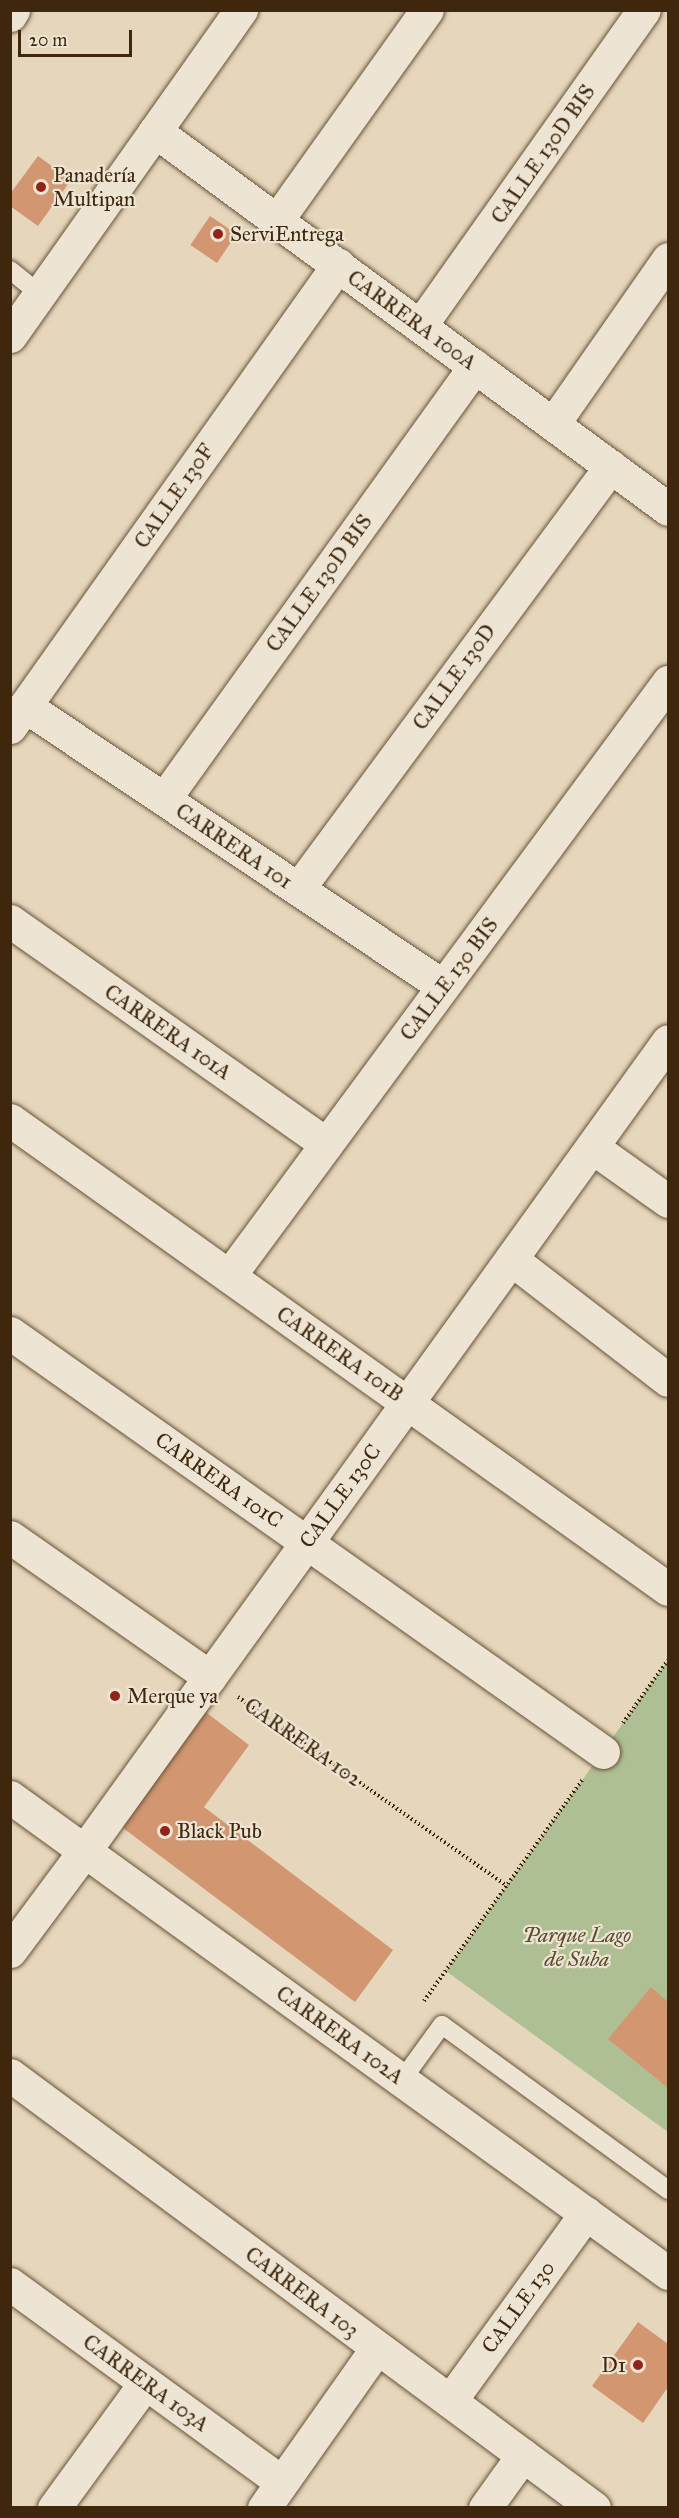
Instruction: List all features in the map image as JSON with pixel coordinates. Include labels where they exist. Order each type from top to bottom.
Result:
[{"type":"street","points":[[10,15],[13,10]]},
{"type":"street","points":[[10,336],[241,10]]},
{"type":"street","points":[[277,220],[427,10]]},
{"type":"street","name":"CALLE 130D BIS","points":[[420,326],[644,10]]},
{"type":"street","name":"CARRERA 100A","points":[[155,131],[669,509]]},
{"type":"street","points":[[553,424],[669,259]]},
{"type":"street","name":"CALLE 130F","points":[[18,716],[338,265]]},
{"type":"street","name":"CALLE 130D BIS","points":[[164,799],[475,366]]},
{"type":"street","name":"CALLE 130D","points":[[298,889],[611,466]]},
{"type":"street","name":"CALLE 130 BIS","points":[[229,1276],[669,682]]},
{"type":"street","name":"CARRERA 101","points":[[18,716],[164,799],[443,986]]},
{"type":"street","name":"CARRERA 101A","points":[[10,921],[326,1144]]},
{"type":"street","name":"CALLE 130C","points":[[10,1951],[669,1041]]},
{"type":"street","name":"CARRERA 101B","points":[[10,1120],[669,1589]]},
{"type":"street","points":[[592,1147],[665,1192]]},
{"type":"street","points":[[511,1259],[669,1380]]},
{"type":"street","name":"CARRERA 101C","points":[[10,1333],[603,1752]]},
{"type":"street","points":[[10,1537],[210,1677]]},
{"type":"street","name":"CARRERA 102A","points":[[10,1797],[669,2273]]},
{"type":"street","name":"CARRERA 103","points":[[10,2075],[594,2508]]},
{"type":"street","name":"CALLE 130","points":[[450,2402],[586,2213]]},
{"type":"street","name":"CARRERA 103A","points":[[10,2284],[145,2383],[273,2495]]},
{"type":"street","points":[[273,2495],[377,2348]]},
{"type":"street","points":[[54,2508],[145,2383]]},
{"type":"street","points":[[485,2508],[523,2456]]},
{"type":"lane","points":[[10,270],[40,294]]},
{"type":"lane","points":[[402,2080],[442,2025],[669,2190]]},
{"type":"path","points":[[420,2007],[669,1660]]},
{"type":"path","name":"CARRERA 102","points":[[210,1677],[507,1886]]},
{"type":"green space","name":"Parque Lago de Suba","points":[[668,1660],[668,2132],[446,1971]]},
{"type":"building","name":"Panadería Multipan","points":[[38,156],[71,180],[38,226],[10,206],[10,194]]},
{"type":"building","points":[[210,216],[237,234],[217,263],[190,245]]},
{"type":"building","points":[[199,1707],[249,1745],[204,1807],[393,1950],[355,2002],[115,1822]]},
{"type":"building","points":[[651,1987],[668,2002],[668,2088],[608,2039]]},
{"type":"building","name":"D1","points":[[638,2322],[668,2344],[668,2387],[643,2423],[592,2386]]},
{"type":"place","name":"Panadería Multipan","points":[[41,187]]},
{"type":"place","name":"ServiEntrega","points":[[218,234]]},
{"type":"place","name":"Merque ya","points":[[115,1696]]},
{"type":"place","name":"Black Pub","points":[[165,1831]]},
{"type":"place","name":"D1","points":[[638,2365]]}]
